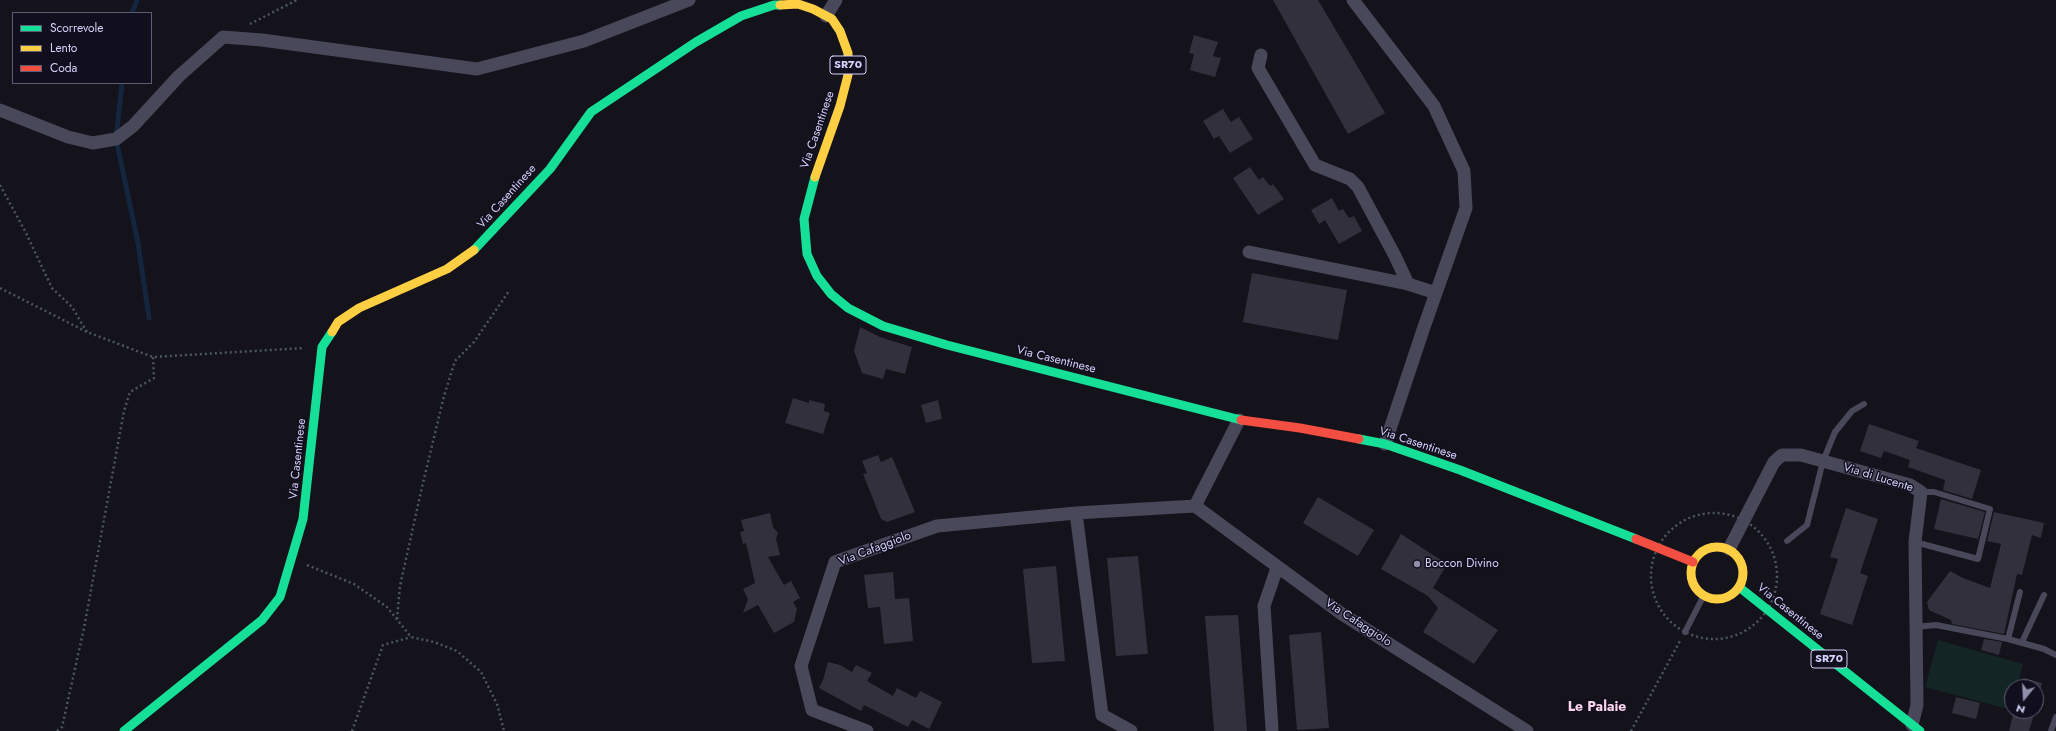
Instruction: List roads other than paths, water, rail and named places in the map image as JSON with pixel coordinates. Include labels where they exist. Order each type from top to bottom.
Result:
[{"type":"main road","name":"Via Casentinese","points":[[124,731],[262,620],[280,597],[293,559],[303,519],[322,347],[338,322],[359,308],[447,269],[478,247],[550,168],[592,112],[619,92],[696,42],[741,16],[774,5],[798,4],[813,9],[832,19],[840,31],[848,53],[848,75],[840,106],[813,183],[804,219],[807,254],[816,276],[831,294],[848,308],[882,326],[947,345],[1239,420],[1300,428],[1385,444],[1467,473],[1693,562]]},
{"type":"main road","points":[[1704,595],[1694,584],[1692,577],[1693,562],[1701,552],[1712,547],[1729,549]]},
{"type":"main road","name":"Via Casentinese","points":[[1704,595],[1720,598],[1727,597],[1740,586],[1743,574],[1741,561],[1736,554],[1729,549]]},
{"type":"main road","name":"Via Casentinese","points":[[1740,586],[1916,728]]},
{"type":"street","points":[[0,110],[68,136],[93,143],[116,139],[133,126],[179,76],[223,37],[262,40],[477,69],[584,40],[690,0]]},
{"type":"street","points":[[826,16],[836,0]]},
{"type":"street","points":[[1352,0],[1434,106],[1464,171],[1466,208],[1385,444]]},
{"type":"street","points":[[1261,55],[1258,68],[1315,165],[1350,179],[1358,187],[1395,256],[1408,284]]},
{"type":"street","points":[[1249,252],[1408,284],[1436,293]]},
{"type":"street","points":[[1195,506],[1239,420]]},
{"type":"street","name":"Via di Lucente","points":[[1729,549],[1774,462],[1782,455],[1801,455],[1910,485],[1921,492],[1915,542],[1916,728]]},
{"type":"street","name":"Via Cafaggiolo","points":[[867,731],[812,710],[801,666],[835,562],[938,526],[1076,513],[1195,506],[1277,568],[1342,614],[1527,731]]},
{"type":"street","points":[[1076,513],[1102,715],[1131,731]]},
{"type":"street","points":[[1272,729],[1264,606],[1277,568]]},
{"type":"lane","points":[[1786,541],[1807,525],[1823,461],[1835,432],[1852,411],[1864,404]]},
{"type":"lane","points":[[1915,542],[1978,559],[1990,509],[1934,492],[1921,492]]},
{"type":"lane","points":[[2008,639],[2020,592]]},
{"type":"lane","points":[[1685,632],[1704,595]]},
{"type":"lane","points":[[2022,642],[2044,595]]},
{"type":"lane","points":[[1915,627],[1936,625],[2008,639],[2044,649],[2056,655]]},
{"type":"lane","points":[[2052,731],[2056,717]]},
{"type":"waterway","points":[[132,12],[137,0]]},
{"type":"waterway","points":[[122,84],[116,139],[138,243],[149,318]]},
{"type":"place","name":"Boccon Divino","points":[[1417,564]]},
{"type":"district","name":"Le Palaie","points":[[1597,708]]}]
